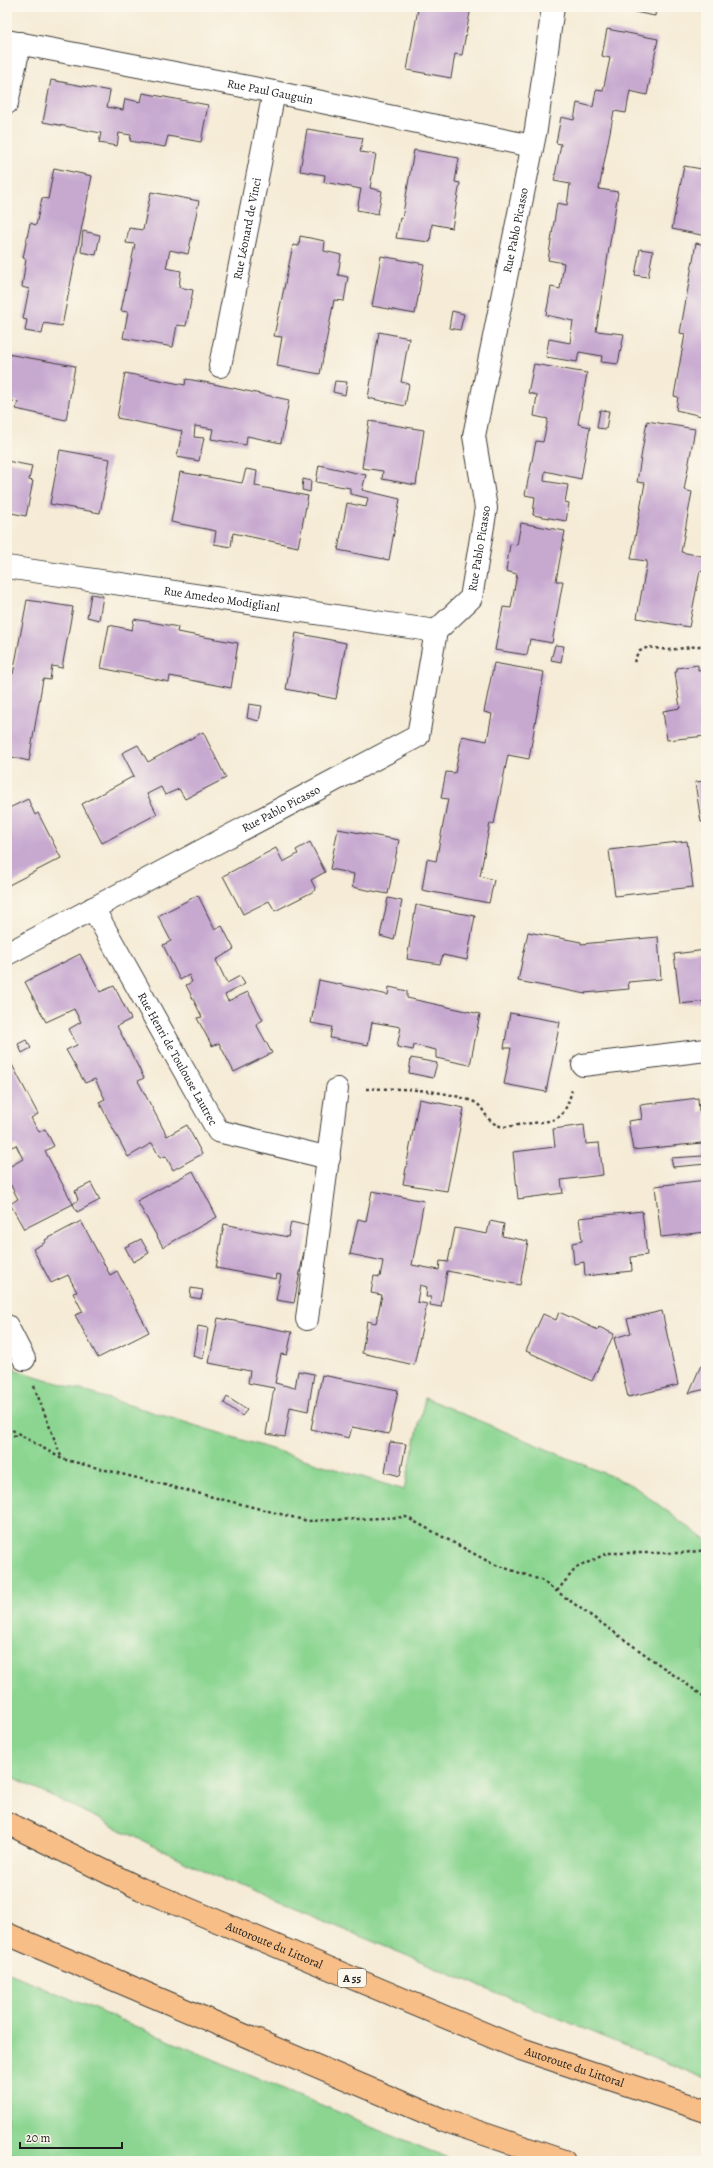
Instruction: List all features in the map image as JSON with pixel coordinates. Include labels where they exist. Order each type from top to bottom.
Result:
[{"type":"highway","name":"Autoroute du Littoral","points":[[7,1823],[141,1889],[521,2049],[706,2111]]},
{"type":"highway","points":[[7,1934],[443,2120],[564,2161]]},
{"type":"street","name":"Rue Pablo Picasso","points":[[7,954],[418,736],[436,631],[471,598],[486,508],[474,436],[532,146],[553,7]]},
{"type":"street","name":"Rue Paul Gauguin","points":[[14,42],[274,92],[532,146]]},
{"type":"street","points":[[7,103],[14,42]]},
{"type":"street","name":"Rue Léonard de Vinci","points":[[220,366],[274,92]]},
{"type":"street","name":"Rue Amedeo Modiglianl","points":[[7,567],[436,631]]},
{"type":"street","name":"Rue Henri de Toulouse Lautrec","points":[[93,908],[218,1131],[329,1158]]},
{"type":"street","points":[[583,1064],[706,1050]]},
{"type":"street","points":[[307,1319],[337,1089]]},
{"type":"street","points":[[7,1326],[24,1359]]},
{"type":"path","points":[[634,662],[638,652],[648,647],[669,650],[706,645]]},
{"type":"path","points":[[337,1089],[409,1088],[473,1101],[482,1108],[486,1119],[500,1127],[556,1120],[567,1109],[576,1074],[583,1064]]},
{"type":"path","points":[[24,1359],[62,1459]]},
{"type":"path","points":[[7,1427],[19,1436],[62,1459],[308,1520],[406,1517],[493,1564],[541,1580],[706,1698]]},
{"type":"path","points":[[7,1435],[19,1436]]},
{"type":"path","points":[[557,1591],[576,1568],[608,1553],[682,1553],[706,1550]]},
{"type":"path","points":[[7,2153],[14,2161]]},
{"type":"green space","points":[[14,1366],[16,1370],[404,1490],[425,1398],[632,1485],[706,1540],[706,2079],[219,1878],[7,1774],[7,1369]]},
{"type":"green space","points":[[7,1972],[454,2161],[7,2161]]},
{"type":"building","points":[[411,7],[471,7],[462,55],[455,54],[451,78],[407,70],[418,9]]},
{"type":"building","points":[[609,7],[656,7],[655,16]]},
{"type":"building","points":[[607,29],[658,39],[647,95],[630,91],[626,113],[614,111],[599,189],[618,192],[596,331],[624,334],[618,364],[601,362],[602,356],[579,352],[577,362],[546,357],[549,339],[570,343],[573,321],[546,315],[551,287],[560,289],[564,263],[548,260],[557,203],[567,205],[570,184],[554,181],[561,144],[556,143],[561,117],[574,120],[577,103],[593,107],[596,90],[603,91],[610,58],[602,56]]},
{"type":"building","points":[[51,80],[110,91],[107,107],[123,110],[125,99],[141,102],[143,93],[208,105],[201,142],[168,136],[165,147],[130,141],[131,135],[119,133],[117,146],[99,143],[101,133],[43,122]]},
{"type":"building","points":[[307,129],[363,138],[360,152],[376,154],[370,188],[382,191],[378,214],[357,210],[361,189],[324,182],[325,175],[300,171]]},
{"type":"building","points":[[414,150],[459,158],[455,182],[460,183],[452,228],[432,224],[430,242],[396,238],[400,218],[402,219]]},
{"type":"building","points":[[705,151],[706,236],[672,229],[684,166],[702,169]]},
{"type":"building","points":[[54,168],[92,176],[62,326],[44,323],[42,334],[25,331],[27,320],[23,319],[29,289],[22,287],[26,259],[23,258],[30,223],[36,225],[42,198],[48,199]]},
{"type":"building","points":[[151,192],[199,201],[188,254],[170,250],[166,268],[181,271],[179,287],[193,290],[186,326],[177,325],[173,347],[123,338],[128,312],[121,311],[135,244],[126,243],[129,228],[143,230]]},
{"type":"building","points":[[83,231],[100,235],[96,255],[81,252]]},
{"type":"building","points":[[300,236],[325,241],[324,251],[341,255],[338,275],[348,277],[344,301],[334,300],[320,374],[277,366],[282,337],[274,336],[293,245],[299,246]]},
{"type":"building","points":[[696,243],[706,245],[706,417],[676,410],[678,397],[674,396],[685,334],[680,333]]},
{"type":"building","points":[[640,249],[653,251],[648,277],[635,275]]},
{"type":"building","points":[[381,256],[424,264],[415,314],[372,306]]},
{"type":"building","points":[[452,311],[464,314],[460,330],[449,328]]},
{"type":"building","points":[[379,332],[409,338],[401,382],[409,384],[405,406],[368,398]]},
{"type":"building","points":[[7,354],[75,366],[66,420],[16,409],[18,402],[7,400]]},
{"type":"building","points":[[534,364],[587,373],[578,424],[590,427],[581,479],[545,471],[544,481],[568,485],[565,502],[569,503],[566,521],[533,515],[535,497],[525,495],[536,441],[543,442],[548,419],[534,416],[537,395],[528,393]]},
{"type":"building","points":[[125,373],[185,385],[186,379],[289,400],[281,443],[247,436],[246,445],[211,439],[213,429],[195,426],[194,437],[204,438],[199,461],[177,457],[182,431],[117,418]]},
{"type":"building","points":[[335,381],[347,382],[345,395],[333,392]]},
{"type":"building","points":[[600,410],[609,411],[606,429],[597,428]]},
{"type":"building","points":[[369,421],[424,430],[416,485],[382,479],[383,471],[362,468]]},
{"type":"building","points":[[647,421],[695,429],[684,490],[692,492],[681,552],[706,557],[706,561],[704,572],[700,571],[689,627],[637,618],[647,561],[631,559],[645,483],[637,482]]},
{"type":"building","points":[[60,450],[110,459],[100,513],[50,504]]},
{"type":"building","points":[[7,461],[32,466],[29,480],[33,481],[26,516],[7,512]]},
{"type":"building","points":[[319,465],[366,475],[362,490],[400,499],[389,560],[338,550],[347,503],[366,507],[368,498],[350,494],[350,488],[316,482]]},
{"type":"building","points":[[246,469],[257,471],[255,486],[308,496],[298,547],[233,533],[231,547],[214,544],[216,531],[171,522],[180,472],[242,483]]},
{"type":"building","points":[[303,479],[311,481],[310,492],[302,490]]},
{"type":"building","points":[[521,523],[565,531],[556,581],[563,581],[552,643],[530,639],[527,655],[495,650],[503,607],[511,608],[517,574],[506,571],[510,544],[517,545]]},
{"type":"building","points":[[91,594],[103,596],[99,620],[87,617]]},
{"type":"building","points":[[27,600],[73,607],[62,668],[52,666],[50,680],[43,679],[29,761],[7,756],[7,672],[13,674]]},
{"type":"building","points":[[134,619],[178,627],[177,632],[238,643],[231,688],[170,676],[169,682],[101,668],[109,625],[132,630]]},
{"type":"building","points":[[296,633],[346,643],[336,699],[286,689]]},
{"type":"building","points":[[555,645],[564,646],[561,662],[551,660]]},
{"type":"building","points":[[494,663],[544,672],[529,759],[508,755],[494,824],[490,823],[480,876],[494,880],[489,903],[422,890],[427,859],[436,861],[448,799],[441,798],[446,772],[455,773],[462,736],[487,741],[492,714],[484,712]]},
{"type":"building","points":[[698,665],[698,670],[706,669],[706,736],[667,740],[663,711],[680,708],[675,672],[677,672],[677,668]]},
{"type":"building","points":[[249,704],[262,706],[259,721],[247,718]]},
{"type":"building","points":[[203,732],[226,778],[185,799],[179,789],[165,795],[161,787],[147,794],[157,814],[102,843],[82,804],[134,776],[122,753],[138,745],[148,762]]},
{"type":"building","points":[[706,781],[706,822],[701,822],[695,782]]},
{"type":"building","points":[[28,799],[35,815],[38,813],[61,858],[7,886],[7,809]]},
{"type":"building","points":[[338,829],[399,840],[388,894],[352,887],[354,874],[330,869]]},
{"type":"building","points":[[687,841],[693,887],[615,896],[609,850]]},
{"type":"building","points":[[310,842],[325,872],[311,880],[316,890],[275,911],[269,901],[243,914],[223,876],[276,848],[283,862],[298,854],[296,850]]},
{"type":"building","points":[[198,895],[215,930],[222,926],[234,949],[216,960],[227,983],[240,976],[245,984],[225,995],[228,1001],[248,992],[263,1020],[256,1024],[272,1053],[234,1072],[219,1043],[212,1046],[197,1018],[202,1017],[186,985],[192,982],[189,975],[180,980],[163,945],[171,941],[158,916]]},
{"type":"building","points":[[388,898],[402,901],[394,940],[380,936]]},
{"type":"building","points":[[416,905],[475,916],[467,960],[443,955],[440,964],[407,959]]},
{"type":"building","points":[[528,932],[581,942],[581,944],[658,937],[661,979],[628,982],[629,989],[585,993],[586,994],[518,981]]},
{"type":"building","points":[[706,950],[706,1001],[680,1004],[674,954]]},
{"type":"building","points":[[80,954],[100,992],[114,986],[131,1019],[117,1026],[144,1078],[138,1081],[167,1136],[187,1125],[202,1154],[173,1170],[166,1156],[160,1158],[152,1143],[128,1157],[99,1102],[105,1099],[95,1079],[85,1083],[66,1050],[77,1045],[69,1029],[81,1022],[74,1009],[46,1022],[25,982]]},
{"type":"building","points":[[319,980],[388,995],[389,987],[407,991],[407,998],[480,1014],[470,1065],[436,1058],[436,1050],[414,1045],[413,1050],[397,1047],[401,1027],[372,1022],[368,1045],[330,1038],[332,1027],[311,1023]]},
{"type":"building","points":[[510,1013],[560,1022],[546,1092],[504,1084],[511,1048],[504,1048]]},
{"type":"building","points":[[26,1040],[31,1048],[22,1053],[18,1044]]},
{"type":"building","points":[[411,1058],[437,1063],[433,1078],[409,1073]]},
{"type":"building","points":[[9,1059],[38,1114],[31,1118],[39,1132],[45,1129],[54,1146],[45,1151],[73,1204],[24,1229],[10,1204],[18,1199],[7,1178],[7,1168],[23,1159],[16,1145],[7,1149],[7,1061]]},
{"type":"building","points":[[698,1098],[699,1112],[706,1111],[706,1164],[673,1167],[671,1158],[703,1156],[702,1143],[633,1150],[628,1121],[642,1119],[640,1105]]},
{"type":"building","points":[[419,1099],[464,1108],[447,1191],[403,1184]]},
{"type":"building","points":[[584,1125],[586,1144],[599,1143],[603,1175],[561,1180],[563,1193],[518,1199],[513,1152],[555,1147],[553,1129]]},
{"type":"building","points":[[193,1171],[217,1217],[163,1247],[137,1201]]},
{"type":"building","points":[[706,1180],[706,1232],[661,1237],[655,1186]]},
{"type":"building","points":[[91,1183],[100,1200],[77,1212],[73,1204],[78,1200],[75,1191]]},
{"type":"building","points":[[372,1191],[424,1201],[412,1265],[439,1270],[440,1261],[448,1262],[455,1228],[487,1234],[490,1221],[504,1224],[502,1236],[528,1241],[520,1285],[447,1271],[441,1307],[430,1305],[431,1297],[426,1297],[427,1287],[420,1285],[417,1302],[427,1304],[414,1365],[362,1353],[367,1321],[376,1323],[382,1295],[371,1293],[374,1276],[380,1277],[383,1261],[350,1254],[358,1219],[366,1221]]},
{"type":"building","points":[[642,1211],[647,1255],[631,1257],[632,1271],[585,1276],[584,1262],[574,1264],[572,1243],[582,1241],[579,1218]]},
{"type":"building","points":[[81,1221],[110,1275],[117,1271],[149,1332],[98,1358],[75,1315],[83,1312],[73,1293],[77,1292],[68,1275],[51,1283],[33,1249],[46,1242],[45,1240]]},
{"type":"building","points":[[291,1222],[309,1226],[294,1303],[276,1300],[281,1275],[277,1274],[276,1279],[216,1268],[224,1224],[288,1237]]},
{"type":"building","points":[[141,1239],[149,1253],[133,1262],[125,1247]]},
{"type":"building","points":[[191,1288],[203,1290],[201,1299],[190,1297]]},
{"type":"building","points":[[662,1311],[678,1385],[628,1397],[614,1338],[631,1333],[627,1319]]},
{"type":"building","points":[[559,1312],[598,1330],[599,1327],[614,1334],[592,1381],[526,1351],[543,1314],[556,1320]]},
{"type":"building","points":[[218,1318],[292,1332],[287,1355],[281,1354],[275,1383],[295,1388],[298,1371],[314,1374],[308,1411],[290,1407],[285,1437],[266,1434],[274,1388],[248,1383],[250,1371],[209,1363]]},
{"type":"building","points":[[198,1326],[208,1328],[203,1359],[193,1356]]},
{"type":"building","points":[[705,1364],[706,1389],[689,1393],[701,1365]]},
{"type":"building","points":[[322,1375],[398,1390],[389,1434],[352,1427],[349,1438],[311,1429]]},
{"type":"building","points":[[227,1397],[247,1410],[242,1416],[224,1403]]},
{"type":"building","points":[[390,1442],[406,1444],[400,1476],[385,1472]]}]
